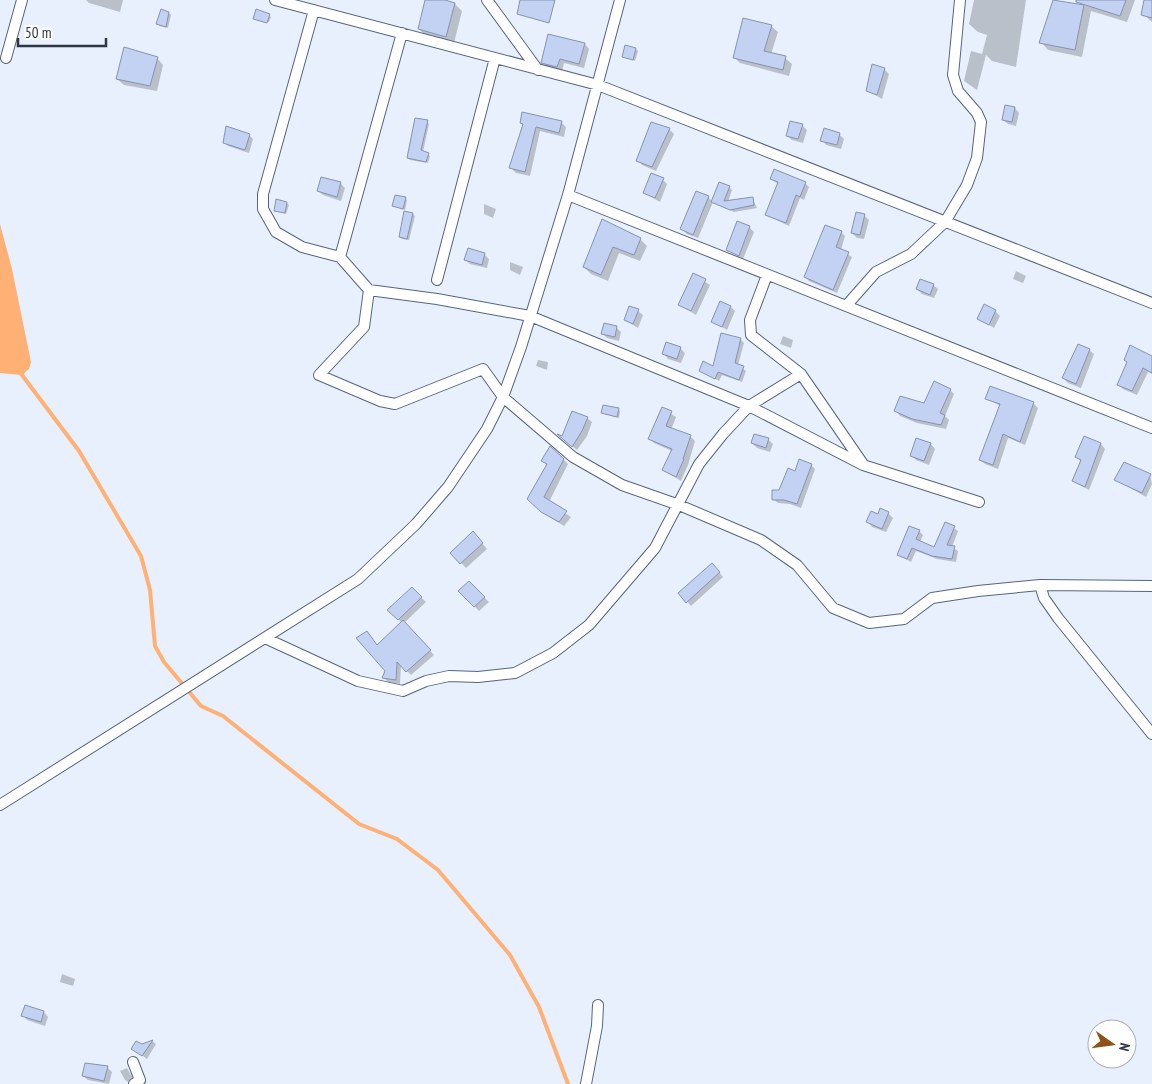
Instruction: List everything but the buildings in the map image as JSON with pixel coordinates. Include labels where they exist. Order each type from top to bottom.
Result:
[{"type":"street","points":[[6,58],[22,0]]},
{"type":"street","points":[[275,0],[598,85],[1152,303]]},
{"type":"street","points":[[487,0],[538,70]]},
{"type":"street","points":[[0,805],[358,579],[416,524],[470,458],[503,397],[530,316],[568,195],[620,0]]},
{"type":"street","points":[[846,306],[876,272],[911,254],[945,222],[971,176],[977,158],[981,122],[977,113],[958,92],[954,76],[960,0]]},
{"type":"street","points":[[314,10],[263,194],[263,209],[276,232],[302,248],[340,258],[368,290],[437,299],[530,316],[748,406],[863,465],[979,502]]},
{"type":"street","points":[[340,258],[402,33]]},
{"type":"street","points":[[437,280],[495,58]]},
{"type":"street","points":[[568,195],[1152,428]]},
{"type":"street","points":[[767,275],[750,320],[751,335],[801,374],[863,465]]},
{"type":"street","points":[[368,290],[364,327],[319,375],[380,401],[395,404],[483,370],[503,397],[573,457],[622,485],[679,505],[761,540],[797,565],[833,608],[869,623],[904,619],[932,598],[1040,585],[1152,586]]},
{"type":"street","points":[[265,638],[358,681],[403,691],[426,681],[449,676],[478,677],[515,673],[553,654],[589,625],[655,548],[699,464],[748,406],[801,374]]},
{"type":"street","points":[[1040,585],[1044,598],[1058,618],[1152,734]]},
{"type":"street","points":[[586,1084],[597,1026],[598,1005]]},
{"type":"street","points":[[133,1062],[140,1080],[134,1084]]},
{"type":"shaded area","points":[[0,224],[12,269],[31,362],[29,369],[22,375],[0,373]]},
{"type":"waterway","points":[[19,371],[79,451],[141,556],[150,590],[155,646],[164,662],[201,706],[223,716],[359,824],[397,839],[438,870],[510,955],[539,1007],[568,1084]]}]
